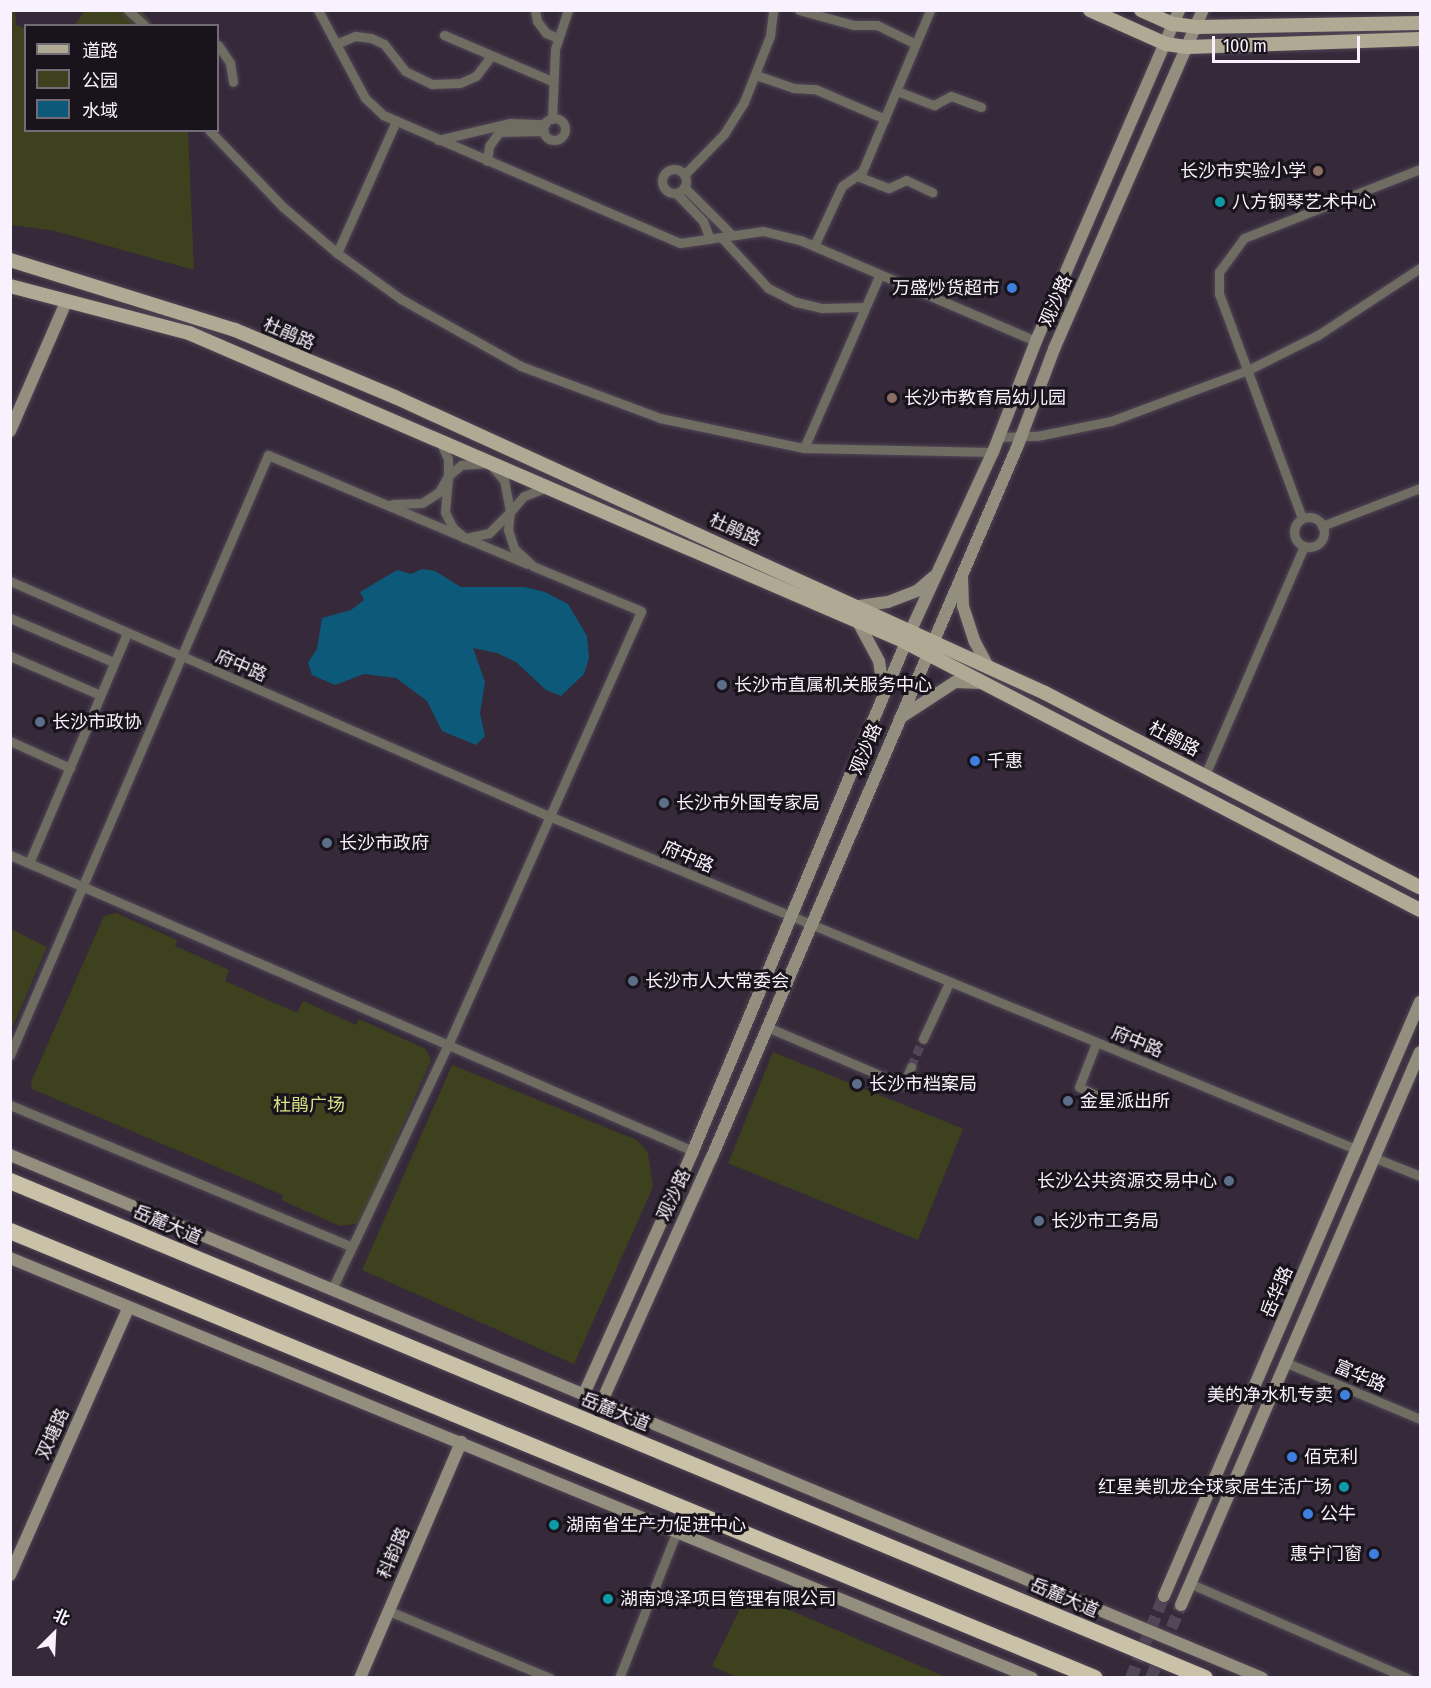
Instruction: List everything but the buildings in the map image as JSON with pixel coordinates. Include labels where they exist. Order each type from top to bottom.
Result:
[{"type":"highway","name":"岳麓大道","points":[[10,1181],[1205,1677]]},
{"type":"highway","points":[[10,1231],[1095,1677]]},
{"type":"main road","points":[[1090,10],[1166,44],[1188,47],[1420,39]]},
{"type":"main road","points":[[1141,10],[1173,24],[1197,27],[1420,23]]},
{"type":"main road","name":"杜鹃路","points":[[10,260],[245,335],[406,402],[859,606],[930,646],[988,666],[1420,887]]},
{"type":"main road","name":"杜鹃路","points":[[10,286],[189,333],[858,622],[909,636]]},
{"type":"main road","name":"杜鹃路","points":[[930,646],[991,685],[1420,910]]},
{"type":"street","points":[[128,10],[140,24]]},
{"type":"street","points":[[318,10],[365,98],[396,121],[680,243],[763,231],[814,246],[879,276],[1036,341]]},
{"type":"street","points":[[535,10],[537,21],[546,33],[558,38]]},
{"type":"street","points":[[547,125],[558,38],[568,10]]},
{"type":"street","points":[[680,190],[684,175],[724,134],[756,75],[773,10]]},
{"type":"street","points":[[799,10],[854,25],[877,25],[916,44]]},
{"type":"street","points":[[814,246],[842,186],[862,172],[930,10]]},
{"type":"street","name":"观沙路","points":[[584,1394],[693,1151],[909,636],[1000,437],[1036,341],[1179,10]]},
{"type":"street","name":"观沙路","points":[[602,1401],[767,1027],[1021,436],[1054,349],[1203,10]]},
{"type":"street","points":[[444,35],[552,81]]},
{"type":"street","points":[[336,44],[355,36],[371,38],[384,44],[405,71],[432,84],[460,83],[476,76],[491,56]]},
{"type":"street","points":[[219,46],[230,63],[233,82]]},
{"type":"street","points":[[756,75],[793,88],[815,89],[885,119]]},
{"type":"street","points":[[897,91],[934,105],[951,96],[981,107]]},
{"type":"street","points":[[337,254],[396,121]]},
{"type":"street","points":[[438,140],[500,124],[547,125]]},
{"type":"street","points":[[487,161],[489,146],[499,132],[547,125]]},
{"type":"street","points":[[211,132],[283,207],[337,254],[401,299],[521,366],[660,418],[804,448],[993,452]]},
{"type":"street","points":[[1302,518],[1219,294],[1219,272],[1231,252],[1244,238],[1420,169]]},
{"type":"street","points":[[684,175],[676,170],[664,175],[664,188],[680,190],[731,234]]},
{"type":"street","points":[[856,176],[890,188],[906,180],[932,192]]},
{"type":"street","points":[[680,190],[703,222],[710,239]]},
{"type":"street","points":[[721,237],[768,288],[795,302],[822,308],[866,307]]},
{"type":"street","points":[[1000,437],[1021,436],[1111,421],[1248,370],[1318,335],[1420,268]]},
{"type":"street","points":[[804,448],[879,276]]},
{"type":"street","points":[[10,430],[66,302]]},
{"type":"street","points":[[440,441],[448,459],[445,512],[453,528],[465,538]]},
{"type":"street","points":[[10,1055],[85,886],[268,455],[641,611],[448,1045],[350,1246],[332,1289]]},
{"type":"street","points":[[384,504],[422,503],[439,492],[448,476],[461,465],[489,463],[504,480],[510,512],[508,530],[514,548],[533,566]]},
{"type":"street","points":[[465,538],[489,533],[524,496],[548,487]]},
{"type":"street","points":[[1322,526],[1420,488]]},
{"type":"street","points":[[1312,517],[1322,526],[1322,539],[1316,546],[1304,546],[1294,534],[1295,525],[1302,518],[1312,517]]},
{"type":"street","points":[[1205,776],[1304,546]]},
{"type":"street","points":[[962,571],[963,606],[975,642],[988,666]]},
{"type":"street","points":[[859,606],[888,603],[917,591],[937,574]]},
{"type":"street","name":"府中路","points":[[10,581],[182,658],[549,816],[810,926],[1358,1150]]},
{"type":"street","points":[[10,618],[113,662]]},
{"type":"street","points":[[858,622],[879,661],[884,697]]},
{"type":"street","points":[[29,863],[127,633]]},
{"type":"street","points":[[10,656],[100,695]]},
{"type":"street","points":[[899,719],[955,682],[991,685]]},
{"type":"street","points":[[10,741],[70,768]]},
{"type":"street","points":[[10,855],[693,1151]]},
{"type":"street","points":[[923,1039],[949,983]]},
{"type":"street","name":"岳华路","points":[[1164,1596],[1420,1002]]},
{"type":"street","points":[[767,1027],[903,1085],[911,1067]]},
{"type":"street","points":[[1096,1043],[1079,1087],[1114,1103]]},
{"type":"street","name":"岳华路","points":[[1181,1605],[1420,1052]]},
{"type":"street","points":[[10,1105],[350,1246]]},
{"type":"street","points":[[10,1155],[1262,1677]]},
{"type":"street","points":[[1373,1157],[1420,1176]]},
{"type":"street","points":[[10,1258],[1032,1677]]},
{"type":"street","name":"双塘路","points":[[10,1575],[14,1558],[129,1307]]},
{"type":"street","name":"富华路","points":[[1287,1363],[1420,1419]]},
{"type":"street","name":"科韵路","points":[[360,1677],[461,1442]]},
{"type":"street","points":[[619,1677],[677,1531]]},
{"type":"street","points":[[1191,1584],[1407,1677]]},
{"type":"street","points":[[389,1611],[550,1677]]},
{"type":"green space","points":[[90,10],[142,11],[152,24],[75,24],[83,13]]},
{"type":"green space","points":[[10,11],[15,11],[16,25],[24,29],[24,132],[188,132],[194,270],[55,231],[11,225]]},
{"type":"green space","name":"杜鹃广场","points":[[116,913],[177,940],[175,946],[229,970],[225,981],[297,1013],[303,1001],[356,1025],[359,1019],[426,1049],[431,1060],[361,1223],[340,1226],[281,1200],[283,1195],[32,1089],[31,1082],[104,916]]},
{"type":"green space","points":[[11,929],[47,947],[11,1031]]},
{"type":"green space","points":[[773,1052],[963,1129],[918,1240],[728,1163]]},
{"type":"green space","points":[[452,1065],[637,1140],[648,1153],[653,1187],[574,1364],[362,1270]]},
{"type":"green space","points":[[748,1592],[946,1677],[736,1677],[712,1666]]},
{"type":"water","points":[[422,569],[435,571],[461,587],[525,587],[545,592],[568,604],[587,636],[589,658],[584,674],[561,696],[546,690],[516,662],[497,653],[473,648],[485,682],[480,713],[485,736],[476,745],[442,731],[427,701],[396,678],[364,674],[335,685],[312,675],[308,663],[317,649],[322,618],[351,610],[364,600],[360,592],[397,570],[411,574]]},
{"type":"tunnel","points":[[911,1067],[923,1039]]},
{"type":"tunnel","points":[[1131,1678],[1164,1596]]},
{"type":"tunnel","points":[[1151,1678],[1181,1605]]},
{"type":"place","name":"长沙市实验小学","points":[[1318,171]]},
{"type":"place","name":"八方钢琴艺术中心","points":[[1220,202]]},
{"type":"place","name":"万盛炒货超市","points":[[1012,288]]},
{"type":"place","name":"长沙市教育局幼儿园","points":[[892,398]]},
{"type":"place","name":"长沙市直属机关服务中心","points":[[722,685]]},
{"type":"place","name":"长沙市政协","points":[[40,722]]},
{"type":"place","name":"千惠","points":[[975,761]]},
{"type":"place","name":"长沙市外国专家局","points":[[664,803]]},
{"type":"place","name":"长沙市政府","points":[[327,843]]},
{"type":"place","name":"长沙市人大常委会","points":[[633,981]]},
{"type":"place","name":"长沙市档案局","points":[[857,1084]]},
{"type":"place","name":"金星派出所","points":[[1068,1101]]},
{"type":"place","name":"长沙公共资源交易中心","points":[[1229,1181]]},
{"type":"place","name":"长沙市工务局","points":[[1039,1221]]},
{"type":"place","name":"美的净水机专卖","points":[[1345,1395]]},
{"type":"place","name":"佰克利","points":[[1292,1457]]},
{"type":"place","name":"红星美凯龙全球家居生活广场","points":[[1344,1487]]},
{"type":"place","name":"公牛","points":[[1308,1514]]},
{"type":"place","name":"湖南省生产力促进中心","points":[[554,1525]]},
{"type":"place","name":"惠宁门窗","points":[[1374,1554]]},
{"type":"place","name":"湖南鸿泽项目管理有限公司","points":[[608,1599]]}]
